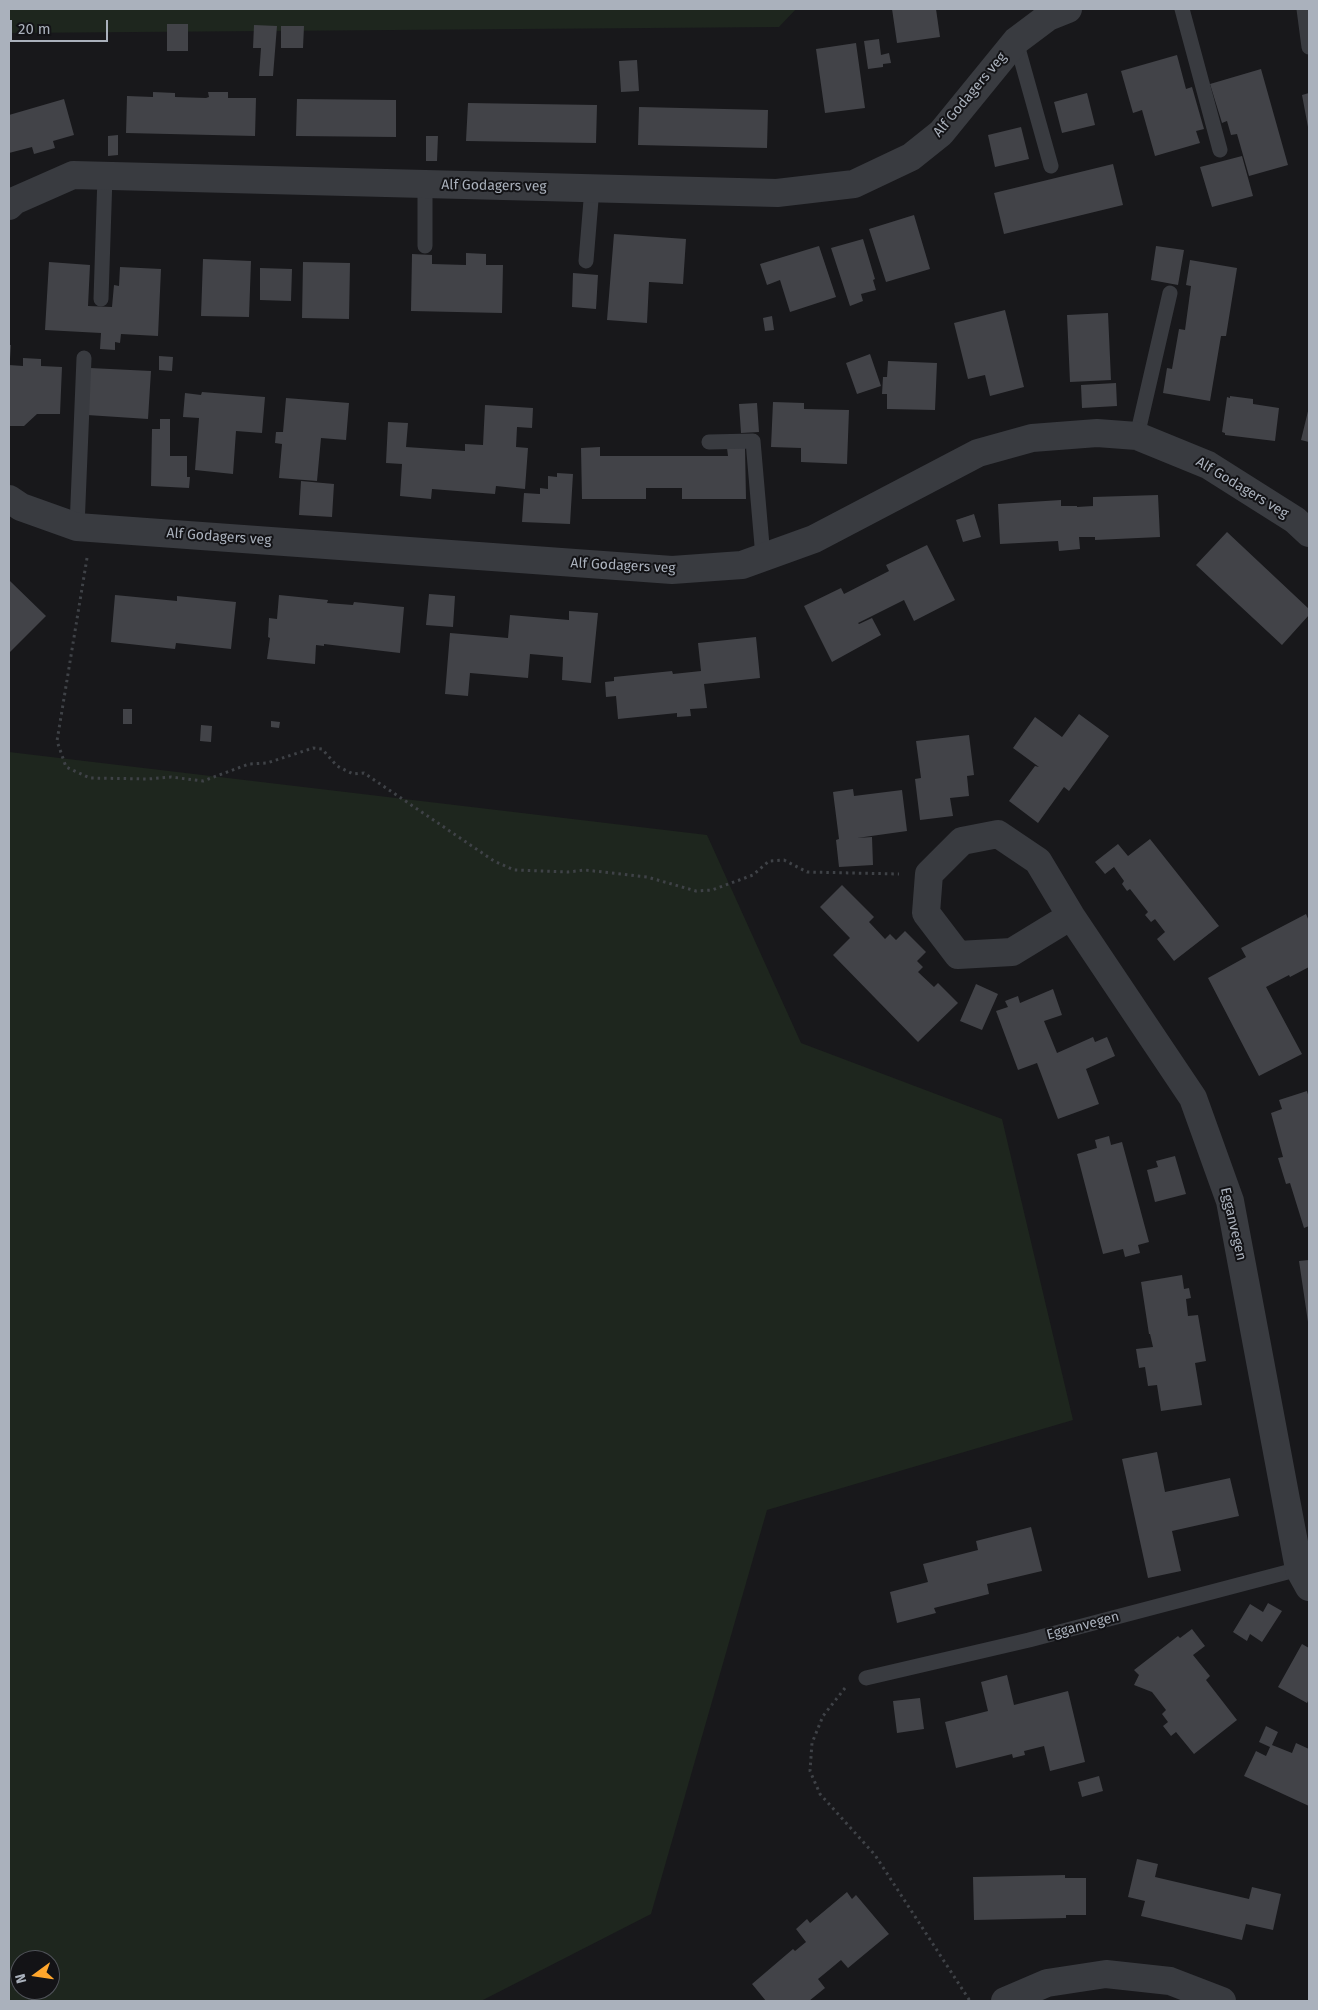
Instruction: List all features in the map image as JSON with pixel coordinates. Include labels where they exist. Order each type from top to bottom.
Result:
[{"type":"street","name":"Alf Godagers veg","points":[[9,206],[73,176],[777,193],[854,184],[911,157],[941,134],[1016,41],[1048,17],[1068,9]]},
{"type":"street","name":"Alf Godagers veg","points":[[9,498],[21,508],[85,527],[672,570],[742,565],[814,539],[978,453],[1032,438],[1097,433],[1137,436],[1208,465],[1295,520],[1309,533]]},
{"type":"street","name":"Egganvegen","points":[[929,874],[962,841],[998,834],[1038,861],[1071,916],[1193,1098],[1230,1201],[1304,1578]]},
{"type":"street","points":[[929,874],[926,912],[958,955],[1012,952],[1071,916]]},
{"type":"street","points":[[1005,2001],[1047,1983],[1106,1974],[1170,1981],[1222,2001]]},
{"type":"lane","points":[[1182,9],[1220,150]]},
{"type":"lane","points":[[1304,9],[1309,47]]},
{"type":"lane","points":[[1016,41],[1051,166]]},
{"type":"lane","points":[[101,299],[105,176]]},
{"type":"lane","points":[[424,246],[425,184]]},
{"type":"lane","points":[[586,261],[592,188]]},
{"type":"lane","points":[[1137,436],[1170,293]]},
{"type":"lane","points":[[84,358],[85,527]]},
{"type":"lane","points":[[710,442],[752,441],[763,557]]},
{"type":"lane","name":"Egganvegen","points":[[866,1678],[1304,1578]]},
{"type":"path","points":[[85,527],[57,741],[66,767],[90,778],[148,779],[171,777],[203,781],[249,764],[267,763],[314,748],[322,749],[336,766],[353,774],[364,773],[494,861],[514,870],[594,871],[647,878],[696,891],[712,890],[753,875],[769,861],[784,860],[807,872],[929,874]]},
{"type":"path","points":[[866,1678],[842,1690],[823,1716],[812,1743],[810,1770],[820,1794],[875,1855],[970,2001]]},
{"type":"shaded area","points":[[9,9],[796,9],[779,27],[9,33]]},
{"type":"shaded area","points":[[9,752],[707,835],[801,1043],[1002,1119],[1073,1420],[767,1510],[651,1914],[481,2001],[9,2001]]},
{"type":"building","points":[[892,9],[936,9],[940,37],[897,43]]},
{"type":"building","points":[[167,24],[188,24],[188,51],[167,51]]},
{"type":"building","points":[[254,25],[277,26],[273,76],[259,76],[261,48],[253,48]]},
{"type":"building","points":[[281,26],[304,26],[303,48],[281,48]]},
{"type":"building","points":[[879,39],[881,55],[889,53],[891,63],[883,64],[883,67],[868,69],[864,41]]},
{"type":"building","points":[[856,43],[865,108],[825,113],[816,49]]},
{"type":"building","points":[[1177,55],[1186,89],[1192,87],[1204,129],[1196,131],[1200,143],[1155,156],[1142,110],[1133,113],[1121,71]]},
{"type":"building","points":[[637,60],[639,91],[621,92],[619,61]]},
{"type":"building","points":[[1261,69],[1288,165],[1249,176],[1237,134],[1231,135],[1227,121],[1222,123],[1210,84]]},
{"type":"building","points":[[153,92],[175,93],[175,97],[206,98],[209,97],[208,92],[228,92],[228,98],[256,98],[255,136],[126,133],[127,96],[153,97]]},
{"type":"building","points":[[1087,93],[1095,125],[1062,133],[1054,102]]},
{"type":"building","points":[[1309,93],[1309,127],[1308,127],[1302,95]]},
{"type":"building","points":[[64,99],[74,135],[53,141],[55,148],[34,154],[32,147],[9,153],[9,115]]},
{"type":"building","points":[[297,99],[396,100],[396,137],[296,136]]},
{"type":"building","points":[[468,103],[597,105],[596,143],[466,141]]},
{"type":"building","points":[[639,107],[768,110],[767,148],[638,145]]},
{"type":"building","points":[[1021,127],[1029,159],[995,167],[988,135]]},
{"type":"building","points":[[118,135],[118,155],[108,156],[108,136]]},
{"type":"building","points":[[426,136],[438,136],[437,161],[426,161]]},
{"type":"building","points":[[1242,156],[1253,196],[1212,207],[1200,167]]},
{"type":"building","points":[[1113,164],[1123,205],[1004,234],[994,193]]},
{"type":"building","points":[[914,215],[930,269],[886,282],[869,229]]},
{"type":"building","points":[[614,234],[686,239],[683,284],[649,282],[647,323],[607,320]]},
{"type":"building","points":[[863,239],[875,279],[873,280],[876,290],[861,294],[863,301],[850,306],[831,248]]},
{"type":"building","points":[[819,246],[836,297],[790,312],[780,280],[767,285],[760,264]]},
{"type":"building","points":[[1156,246],[1184,250],[1178,285],[1151,280]]},
{"type":"building","points":[[466,253],[486,254],[486,265],[503,265],[502,313],[411,311],[412,254],[432,255],[432,264],[466,265]]},
{"type":"building","points":[[203,259],[251,261],[249,317],[201,316]]},
{"type":"building","points":[[1190,260],[1237,268],[1226,336],[1221,336],[1210,401],[1163,393],[1167,368],[1172,369],[1179,329],[1185,330],[1191,286],[1186,285]]},
{"type":"building","points":[[49,262],[90,265],[88,306],[112,307],[114,285],[119,286],[120,267],[161,269],[158,336],[121,334],[120,343],[115,342],[115,350],[100,349],[101,333],[45,330]]},
{"type":"building","points":[[303,262],[350,263],[349,319],[302,318]]},
{"type":"building","points":[[260,268],[292,269],[291,301],[260,300]]},
{"type":"building","points":[[573,273],[598,275],[596,309],[572,307]]},
{"type":"building","points":[[1005,310],[1024,387],[990,396],[985,375],[968,379],[954,323]]},
{"type":"building","points":[[1108,313],[1111,380],[1070,382],[1067,315]]},
{"type":"building","points":[[772,316],[774,330],[765,331],[763,318]]},
{"type":"building","points":[[9,345],[11,345],[10,359],[9,359]]},
{"type":"building","points":[[870,354],[881,386],[857,394],[846,363]]},
{"type":"building","points":[[159,356],[173,357],[172,371],[159,370]]},
{"type":"building","points":[[23,358],[41,359],[41,366],[62,367],[60,414],[37,414],[24,426],[9,426],[9,365],[23,366]]},
{"type":"building","points":[[888,361],[937,363],[935,410],[887,409],[887,394],[882,394],[883,377],[887,377]]},
{"type":"building","points":[[90,368],[151,371],[148,419],[87,415]]},
{"type":"building","points":[[1116,383],[1117,406],[1082,408],[1081,385]]},
{"type":"building","points":[[202,392],[265,397],[262,433],[236,431],[233,474],[195,470],[199,418],[183,417],[185,393],[201,395]]},
{"type":"building","points":[[1230,396],[1253,399],[1253,404],[1279,408],[1275,441],[1225,435],[1222,432],[1227,397],[1230,398]]},
{"type":"building","points":[[286,398],[349,403],[346,440],[321,438],[317,481],[279,478],[282,444],[275,443],[276,432],[283,432]]},
{"type":"building","points":[[773,402],[804,403],[804,409],[849,410],[847,464],[801,462],[801,448],[771,447]]},
{"type":"building","points":[[757,403],[759,432],[741,433],[739,404]]},
{"type":"building","points":[[485,405],[533,408],[532,428],[517,427],[516,447],[528,448],[525,489],[496,486],[495,494],[432,489],[431,499],[400,496],[402,464],[386,463],[388,422],[408,423],[406,447],[465,451],[465,444],[483,445]]},
{"type":"building","points":[[1309,407],[1309,442],[1301,440]]},
{"type":"building","points":[[160,419],[170,419],[170,456],[187,456],[187,477],[190,477],[189,488],[151,486],[152,429],[160,429]]},
{"type":"building","points":[[600,447],[600,456],[728,456],[727,448],[745,448],[746,499],[682,499],[682,488],[646,488],[646,499],[582,499],[581,448]]},
{"type":"building","points":[[557,473],[573,474],[570,524],[522,522],[524,493],[540,494],[540,488],[548,489],[548,476],[557,477]]},
{"type":"building","points":[[301,481],[334,484],[332,517],[299,515]]},
{"type":"building","points":[[1158,495],[1160,537],[1095,540],[1095,537],[1079,537],[1080,549],[1059,551],[1058,541],[1000,544],[998,504],[1061,500],[1061,506],[1077,507],[1093,506],[1093,497]]},
{"type":"building","points":[[974,514],[981,537],[963,542],[956,520]]},
{"type":"building","points":[[1227,532],[1309,609],[1309,615],[1282,645],[1196,565]]},
{"type":"building","points":[[927,545],[955,600],[914,621],[904,600],[858,623],[872,618],[881,635],[832,662],[804,606],[841,588],[844,594],[889,571],[886,565]]},
{"type":"building","points":[[10,581],[46,616],[9,653],[9,583]]},
{"type":"building","points":[[429,594],[455,596],[453,627],[426,625]]},
{"type":"building","points":[[115,595],[177,601],[177,596],[236,602],[231,649],[176,643],[175,649],[111,642]]},
{"type":"building","points":[[279,595],[328,600],[327,603],[353,605],[354,602],[404,607],[400,653],[324,644],[324,646],[316,645],[315,664],[267,659],[270,638],[268,637],[269,618],[277,619]]},
{"type":"building","points":[[569,611],[598,613],[591,683],[562,680],[563,657],[530,654],[528,678],[470,673],[468,696],[445,694],[450,633],[508,638],[510,615],[569,620]]},
{"type":"building","points":[[756,637],[760,678],[704,684],[707,708],[690,709],[691,716],[677,717],[677,713],[618,719],[616,696],[606,697],[605,682],[614,681],[614,677],[672,671],[673,674],[701,671],[698,643]]},
{"type":"building","points":[[123,709],[132,709],[132,724],[123,724]]},
{"type":"building","points":[[1079,714],[1109,736],[1069,791],[1064,787],[1038,823],[1009,801],[1035,766],[1039,767],[1013,748],[1035,717],[1062,737]]},
{"type":"building","points":[[271,721],[280,722],[279,728],[271,727]]},
{"type":"building","points":[[201,725],[212,726],[211,742],[200,741]]},
{"type":"building","points":[[969,735],[974,775],[967,776],[969,796],[950,798],[953,816],[920,820],[915,779],[921,778],[916,741]]},
{"type":"building","points":[[853,789],[854,796],[902,790],[907,831],[857,838],[872,837],[873,865],[839,867],[836,840],[839,839],[833,792]]},
{"type":"building","points":[[1150,839],[1219,926],[1174,961],[1157,939],[1165,932],[1155,919],[1151,922],[1145,915],[1148,912],[1130,889],[1127,891],[1122,884],[1124,881],[1114,867],[1105,874],[1095,862],[1118,844],[1128,856]]},
{"type":"building","points":[[842,885],[874,917],[869,922],[885,939],[890,934],[896,940],[905,931],[926,952],[917,961],[923,967],[918,972],[934,987],[938,983],[958,1003],[918,1042],[833,955],[850,938],[820,907]]},
{"type":"building","points":[[1306,914],[1309,921],[1309,967],[1266,987],[1302,1054],[1259,1076],[1208,978],[1246,957],[1241,948]]},
{"type":"building","points":[[976,984],[998,994],[982,1030],[960,1021]]},
{"type":"building","points":[[1053,989],[1062,1015],[1044,1021],[1057,1053],[1093,1037],[1095,1042],[1107,1037],[1115,1056],[1086,1069],[1099,1104],[1058,1119],[1037,1063],[1018,1070],[996,1011],[1008,1007],[1005,1001],[1018,996],[1020,1003]]},
{"type":"building","points":[[1307,1091],[1309,1098],[1309,1226],[1304,1228],[1290,1183],[1286,1184],[1278,1158],[1283,1157],[1271,1113],[1282,1109],[1279,1100]]},
{"type":"building","points":[[1109,1136],[1111,1145],[1122,1142],[1149,1242],[1138,1245],[1140,1253],[1125,1257],[1123,1249],[1103,1254],[1077,1154],[1097,1148],[1095,1140]]},
{"type":"building","points":[[1175,1156],[1186,1194],[1155,1202],[1147,1170],[1158,1167],[1156,1161]]},
{"type":"building","points":[[1309,1260],[1309,1322],[1308,1322],[1299,1261]]},
{"type":"building","points":[[1182,1275],[1184,1289],[1189,1288],[1191,1298],[1186,1299],[1188,1316],[1198,1315],[1206,1361],[1195,1363],[1202,1405],[1161,1411],[1157,1385],[1148,1386],[1145,1367],[1139,1368],[1136,1349],[1153,1347],[1149,1334],[1141,1282]]},
{"type":"building","points":[[1157,1452],[1165,1492],[1230,1478],[1239,1516],[1172,1531],[1181,1571],[1148,1578],[1122,1459]]},
{"type":"building","points":[[1031,1527],[1042,1571],[987,1584],[989,1594],[934,1608],[936,1613],[897,1623],[890,1592],[928,1582],[923,1564],[978,1550],[976,1541]]},
{"type":"building","points":[[1268,1603],[1282,1611],[1262,1642],[1250,1634],[1247,1641],[1233,1632],[1250,1604],[1263,1612]]},
{"type":"building","points":[[1192,1629],[1205,1646],[1193,1655],[1210,1676],[1206,1680],[1237,1720],[1194,1754],[1176,1732],[1171,1736],[1163,1726],[1168,1722],[1162,1714],[1166,1710],[1152,1692],[1134,1685],[1139,1675],[1134,1670],[1178,1636],[1180,1638]]},
{"type":"building","points":[[1302,1644],[1309,1648],[1309,1699],[1307,1703],[1278,1687]]},
{"type":"building","points":[[1007,1675],[1014,1705],[1068,1691],[1085,1762],[1050,1771],[1044,1746],[1024,1751],[1025,1755],[1013,1758],[1012,1754],[956,1768],[945,1722],[988,1711],[981,1682]]},
{"type":"building","points":[[920,1698],[924,1729],[897,1733],[893,1701]]},
{"type":"building","points":[[1266,1726],[1278,1732],[1272,1745],[1292,1753],[1296,1743],[1309,1749],[1309,1806],[1244,1776],[1256,1751],[1266,1756],[1270,1747],[1259,1742]]},
{"type":"building","points":[[1099,1776],[1103,1791],[1082,1797],[1078,1782]]},
{"type":"building","points":[[1137,1859],[1158,1864],[1155,1877],[1249,1899],[1252,1887],[1281,1894],[1273,1930],[1246,1924],[1242,1940],[1141,1916],[1145,1901],[1128,1897]]},
{"type":"building","points":[[1065,1875],[1065,1878],[1086,1878],[1086,1915],[1066,1915],[1066,1918],[974,1920],[973,1877]]},
{"type":"building","points":[[847,1892],[852,1899],[856,1895],[889,1934],[848,1968],[841,1960],[818,1979],[825,1988],[809,2001],[766,2001],[752,1984],[793,1949],[795,1951],[806,1942],[796,1929],[807,1919],[810,1923]]}]
